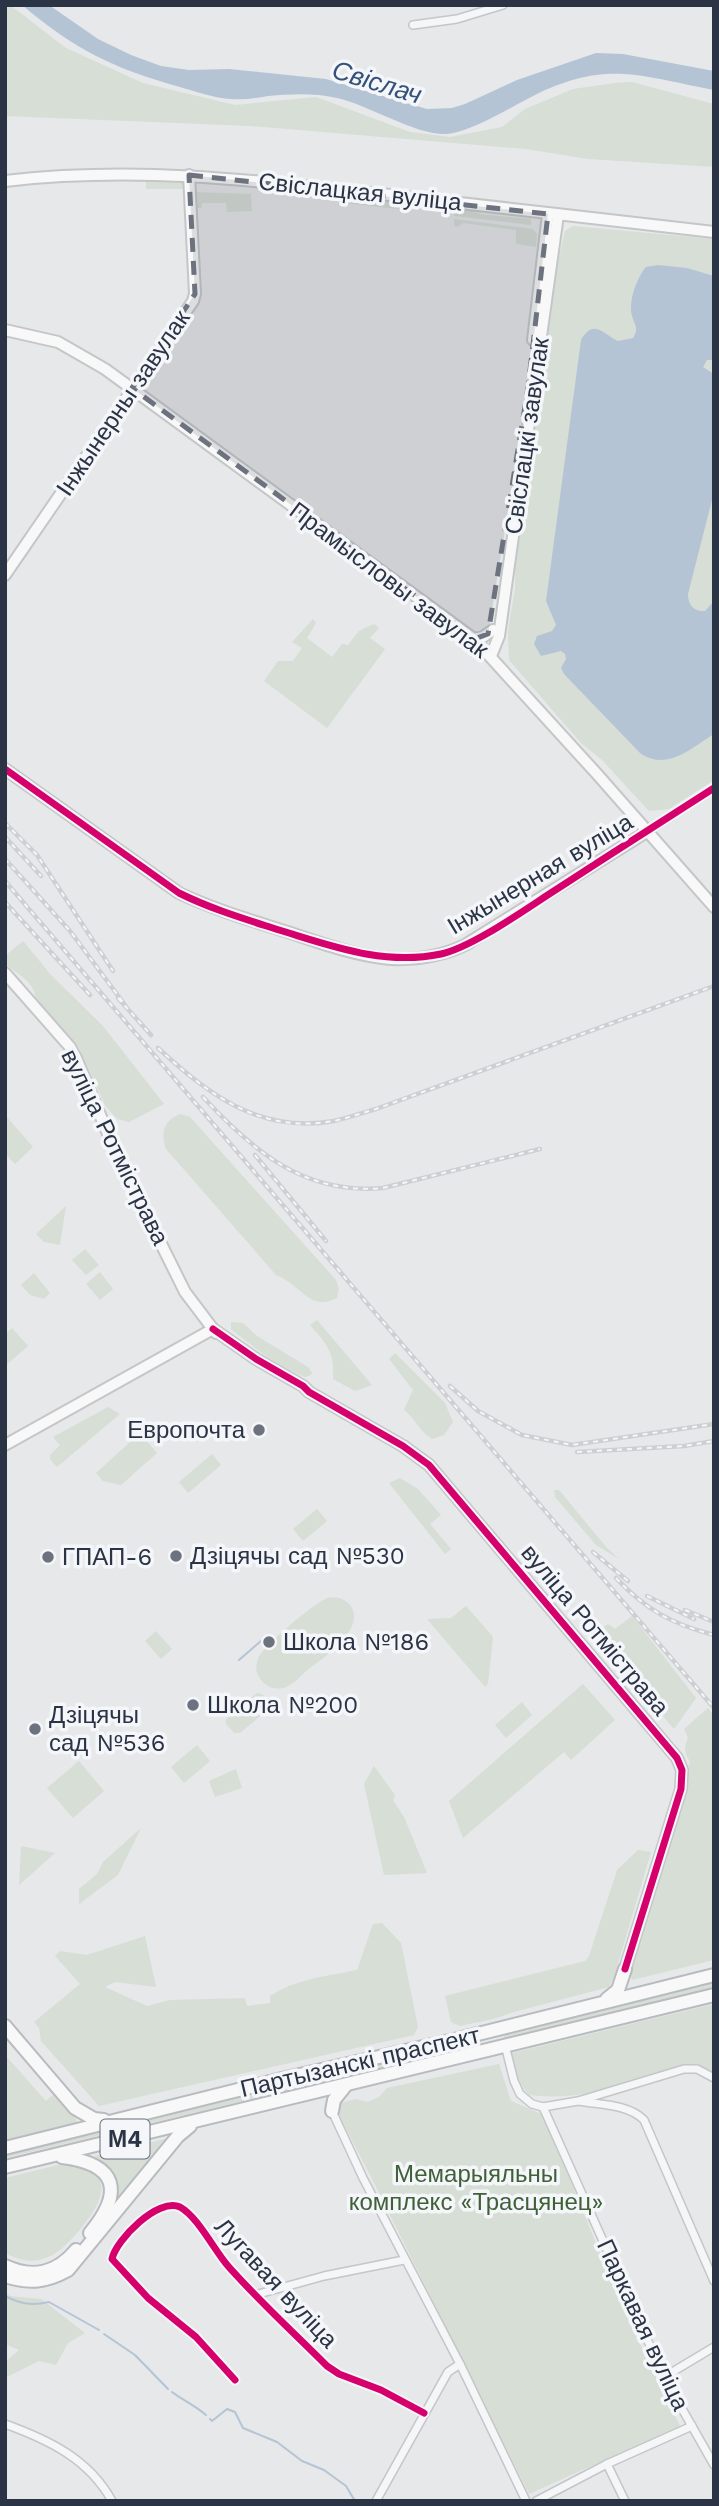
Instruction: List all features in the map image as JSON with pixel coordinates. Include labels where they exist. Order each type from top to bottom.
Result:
[{"type":"highway","points":[[625,1969],[634,1985],[649,1991]]},
{"type":"highway","points":[[604,2001],[616,1994],[625,1969]]},
{"type":"highway","name":"Партызанскі праспект","points":[[5,2148],[714,1975]]},
{"type":"highway","name":"Партызанскі праспект","points":[[5,2167],[714,1995]]},
{"type":"highway","points":[[5,2026],[75,2108],[93,2119],[113,2120]]},
{"type":"highway","points":[[498,2029],[503,2046]]},
{"type":"highway","points":[[332,2111],[334,2100],[347,2085]]},
{"type":"highway","points":[[307,2095],[324,2103],[332,2111]]},
{"type":"highway","points":[[5,2276],[35,2282],[51,2279],[68,2270],[178,2136],[196,2122]]},
{"type":"highway","points":[[5,2266],[23,2273],[37,2274],[52,2270],[68,2259],[95,2227],[109,2202],[112,2189],[103,2170],[92,2163],[55,2156]]},
{"type":"street","points":[[413,25],[457,19],[503,5]]},
{"type":"street","name":"Свіслацкая вуліца","points":[[5,181],[76,175],[189,175],[259,180],[714,232]]},
{"type":"street","name":"Інжынерны завулак","points":[[5,575],[189,307],[195,294],[189,175]]},
{"type":"street","name":"Свіслацкі завулак","points":[[488,653],[553,214]]},
{"type":"street","name":"Свіслацкі завулак","points":[[488,653],[499,636],[553,214]]},
{"type":"street","name":"Прамысловы завулак","points":[[5,330],[58,342],[83,355],[474,639],[714,907]]},
{"type":"street","points":[[474,639],[493,630]]},
{"type":"street","name":"Інжынерная вуліца","points":[[5,769],[179,893],[234,915],[338,948],[380,958],[399,959],[455,950],[527,908],[714,788]]},
{"type":"street","name":"вуліца Ротмістрава","points":[[5,972],[70,1047],[117,1155],[184,1292],[213,1329],[256,1359],[403,1446],[429,1465],[681,1763],[681,1789],[625,1969]]},
{"type":"street","points":[[5,1445],[213,1329]]},
{"type":"street","points":[[503,2046],[520,2094],[532,2104],[543,2107],[578,2101],[684,2069],[697,2069],[714,2078]]},
{"type":"street","points":[[578,2101],[623,2108],[637,2113],[644,2120],[714,2281]]},
{"type":"street","name":"Паркавая вуліца","points":[[543,2107],[664,2377],[714,2465]]},
{"type":"street","points":[[332,2111],[346,2144],[460,2364],[526,2501]]},
{"type":"street","name":"Лугавая вуліца","points":[[235,2380],[196,2337],[148,2298],[112,2259],[114,2250],[124,2236],[150,2214],[174,2206],[181,2208],[193,2219],[226,2264],[331,2370],[381,2390],[424,2413]]},
{"type":"street","name":"Лугавая вуліца","points":[[255,2295],[324,2276],[404,2260]]},
{"type":"street","points":[[664,2377],[714,2347]]},
{"type":"street","points":[[376,2501],[448,2372],[460,2364]]},
{"type":"street","points":[[5,2424],[51,2443],[72,2456],[101,2482],[112,2501]]},
{"type":"street","points":[[536,2501],[607,2464],[692,2426]]},
{"type":"street","points":[[607,2464],[625,2501]]},
{"type":"street","points":[[516,2501],[522,2492]]},
{"type":"highlighted area","points":[[189,175],[548,214],[528,388],[488,634],[474,639],[132,388],[195,294]]},
{"type":"green space","points":[[5,5],[10,5],[66,48],[143,83],[235,105],[316,97],[410,132],[450,137],[502,127],[525,109],[573,89],[632,82],[714,104],[714,167],[588,159],[526,149],[250,126],[5,116]]},
{"type":"green space","points":[[146,179],[185,181],[186,189],[146,189]]},
{"type":"green space","points":[[196,192],[251,194],[252,211],[227,212],[226,203],[202,203],[202,208],[196,208]]},
{"type":"green space","points":[[347,195],[399,201],[399,209],[343,203]]},
{"type":"green space","points":[[459,206],[481,214],[531,219],[531,225],[454,216],[454,209]]},
{"type":"green space","points":[[454,219],[533,229],[537,234],[536,247],[516,244],[516,230],[463,223],[458,227],[454,226]]},
{"type":"green space","points":[[573,226],[714,239],[714,780],[669,809],[649,811],[602,760],[581,743],[509,660],[508,631],[515,589],[515,552],[549,304],[565,231]]},
{"type":"green space","points":[[313,619],[316,623],[307,638],[332,657],[342,644],[348,645],[359,631],[374,624],[379,628],[370,638],[385,649],[327,728],[264,681],[278,661],[293,661],[302,648],[292,642]]},
{"type":"green space","points":[[23,941],[51,975],[103,1026],[164,1104],[129,1122],[117,1119],[105,1105],[79,1048],[36,998],[28,982],[5,963],[5,956]]},
{"type":"green space","points":[[180,1114],[190,1117],[336,1280],[339,1289],[337,1298],[319,1302],[312,1300],[276,1275],[166,1149],[163,1137],[165,1128],[170,1120]]},
{"type":"green space","points":[[5,1115],[33,1147],[15,1164],[5,1153]]},
{"type":"green space","points":[[66,1206],[60,1245],[44,1242],[36,1234]]},
{"type":"green space","points":[[85,1249],[99,1265],[86,1275],[72,1260]]},
{"type":"green space","points":[[100,1272],[113,1289],[100,1300],[86,1284]]},
{"type":"green space","points":[[34,1273],[50,1293],[44,1299],[30,1295],[21,1285]]},
{"type":"green space","points":[[317,1320],[372,1385],[355,1391],[333,1379],[333,1362],[329,1349],[310,1325]]},
{"type":"green space","points":[[231,1322],[243,1323],[257,1336],[308,1367],[311,1375],[305,1377],[266,1356],[231,1329]]},
{"type":"green space","points":[[12,1328],[28,1346],[5,1366],[5,1334]]},
{"type":"green space","points":[[395,1353],[445,1403],[453,1422],[444,1435],[432,1439],[404,1410],[413,1390],[389,1359]]},
{"type":"green space","points":[[108,1407],[120,1414],[57,1467],[50,1455],[60,1445],[53,1437]]},
{"type":"green space","points":[[140,1433],[157,1453],[121,1485],[103,1481],[96,1473]]},
{"type":"green space","points":[[212,1454],[221,1465],[188,1493],[179,1482]]},
{"type":"green space","points":[[400,1478],[418,1489],[441,1515],[430,1524],[451,1549],[445,1554],[389,1483]]},
{"type":"green space","points":[[554,1490],[559,1490],[619,1559],[596,1545],[555,1497]]},
{"type":"green space","points":[[317,1509],[327,1521],[303,1541],[293,1529]]},
{"type":"green space","points":[[330,1597],[343,1600],[352,1608],[354,1617],[347,1635],[290,1685],[278,1689],[266,1685],[259,1676],[256,1665],[262,1653],[303,1615]]},
{"type":"green space","points":[[466,1606],[493,1637],[488,1684],[485,1687],[427,1619],[451,1618]]},
{"type":"green space","points":[[632,1616],[696,1698],[674,1729],[612,1657],[609,1646],[598,1631],[608,1624],[615,1629]]},
{"type":"green space","points":[[156,1631],[172,1649],[161,1659],[145,1641]]},
{"type":"green space","points":[[583,1684],[615,1720],[571,1760],[564,1752],[463,1838],[449,1801]]},
{"type":"green space","points":[[257,1693],[266,1698],[270,1708],[240,1733],[234,1733],[226,1724],[226,1719]]},
{"type":"green space","points":[[522,1702],[532,1715],[506,1738],[495,1725]]},
{"type":"green space","points":[[708,1708],[714,1715],[714,1960],[632,1980],[629,1967],[683,1806],[690,1761],[686,1753],[688,1738],[684,1729]]},
{"type":"green space","points":[[197,1745],[210,1761],[184,1783],[171,1767]]},
{"type":"green space","points":[[79,1761],[104,1791],[73,1818],[47,1788]]},
{"type":"green space","points":[[374,1766],[395,1795],[393,1800],[404,1817],[427,1873],[384,1875],[364,1784]]},
{"type":"green space","points":[[236,1769],[242,1788],[215,1797],[209,1781]]},
{"type":"green space","points":[[141,1828],[118,1875],[79,1904],[79,1889],[97,1874],[103,1862]]},
{"type":"green space","points":[[21,1846],[55,1853],[19,1885]]},
{"type":"green space","points":[[638,1850],[651,1852],[609,1987],[485,2021],[460,2026],[451,2022],[445,1996],[585,1961],[589,1956],[617,1870]]},
{"type":"green space","points":[[382,1923],[401,1943],[418,2027],[414,2035],[99,2106],[41,2041],[39,2028],[34,2022],[80,1984],[55,1956],[60,1951],[87,1955],[145,1936],[156,1987],[115,1982],[105,1987],[147,2006],[170,2000],[245,1998],[247,2006],[270,2003],[270,1996],[301,1982],[357,1970],[373,1924]]},
{"type":"green space","points":[[714,1983],[714,1988],[503,2038],[507,2033]]},
{"type":"green space","points":[[714,2004],[714,2074],[703,2067],[695,2066],[613,2089],[571,2096],[550,2096],[529,2095],[515,2071],[512,2053]]},
{"type":"green space","points":[[494,2037],[455,2050],[5,2158],[5,2154]]},
{"type":"green space","points":[[5,2055],[46,2101],[58,2094],[77,2120],[75,2124],[5,2140]]},
{"type":"green space","name":"Мемарыяльны комплекс «Трасцянец»","points":[[499,2064],[511,2101],[544,2115],[621,2305],[680,2426],[529,2494],[335,2108],[336,2104],[356,2099],[367,2102],[379,2097],[387,2088]]},
{"type":"green space","points":[[169,2138],[113,2208],[113,2178],[94,2156]]},
{"type":"green space","points":[[66,2163],[92,2172],[99,2178],[101,2195],[91,2215],[68,2243],[46,2258],[35,2261],[7,2254],[5,2178]]},
{"type":"green space","points":[[5,2293],[10,2296],[41,2299],[85,2333],[68,2343],[56,2365],[39,2361],[5,2378],[5,2362],[19,2350],[5,2344]]},
{"type":"water","points":[[22,5],[49,5],[98,39],[161,66],[189,70],[229,69],[326,79],[427,109],[452,108],[465,104],[517,80],[596,53],[623,54],[714,71],[714,90],[626,74],[586,77],[539,93],[468,128],[447,134],[435,133],[337,98],[303,94],[225,98],[156,80],[114,65],[78,46]]},
{"type":"water","points":[[658,265],[687,268],[714,276],[714,360],[707,360],[703,367],[714,374],[714,492],[688,598],[695,609],[705,611],[714,601],[714,734],[679,756],[661,760],[641,754],[564,674],[561,668],[566,659],[565,654],[561,651],[541,656],[534,644],[537,636],[552,631],[556,625],[546,601],[581,340],[586,333],[594,329],[618,341],[633,338],[636,329],[631,310],[634,290],[646,267]]},
{"type":"waterway","points":[[239,1660],[262,1640]]},
{"type":"waterway","points":[[5,2296],[26,2304],[49,2302],[99,2330]]},
{"type":"waterway","points":[[104,2334],[135,2355],[168,2389]]},
{"type":"waterway","points":[[172,2392],[206,2415]]},
{"type":"waterway","points":[[210,2419],[212,2421],[227,2409],[235,2412],[243,2428],[277,2442],[302,2461],[324,2470],[346,2486],[355,2501]]},
{"type":"railway","points":[[5,823],[37,855],[113,971]]},
{"type":"railway","points":[[5,837],[41,876]]},
{"type":"railway","points":[[5,859],[70,931],[125,1005]]},
{"type":"railway","points":[[5,881],[714,1708]]},
{"type":"railway","points":[[5,902],[90,995]]},
{"type":"railway","points":[[158,1048],[197,1081],[237,1107],[282,1122],[307,1124],[334,1121],[376,1109],[714,986]]},
{"type":"railway","points":[[118,998],[151,1035]]},
{"type":"railway","points":[[203,1097],[261,1151],[305,1177],[329,1184],[383,1188],[540,1149]]},
{"type":"railway","points":[[255,1155],[326,1241]]},
{"type":"railway","points":[[450,1386],[478,1411],[522,1435],[572,1445],[714,1424]]},
{"type":"railway","points":[[577,1452],[684,1446],[714,1441]]},
{"type":"railway","points":[[593,1552],[628,1581]]},
{"type":"railway","points":[[616,1578],[638,1599],[672,1621],[714,1635]]},
{"type":"railway","points":[[647,1596],[694,1619]]},
{"type":"railway","points":[[685,1610],[714,1622]]},
{"type":"cycle path","points":[[5,769],[179,893],[228,913],[319,942],[358,953],[399,958],[441,954],[468,944],[714,788]]},
{"type":"cycle path","points":[[213,1329],[256,1359],[403,1446],[429,1465],[677,1758],[682,1770],[681,1789],[625,1969]]},
{"type":"cycle path","points":[[235,2380],[196,2337],[148,2298],[112,2259],[129,2232],[161,2208],[180,2207],[187,2212],[240,2279],[327,2366],[424,2413]]},
{"type":"place","name":"Европочта","points":[[259,1430]]},
{"type":"place","name":"Дзіцячы сад №530","points":[[176,1556]]},
{"type":"place","name":"ГПАП-6","points":[[48,1557]]},
{"type":"place","name":"Школа №186","points":[[269,1642]]},
{"type":"place","name":"Школа №200","points":[[193,1705]]},
{"type":"place","name":"Дзіцячы сад №536","points":[[35,1729]]},
{"type":"water label","name":"Свіслач","points":[[377,82]]}]
